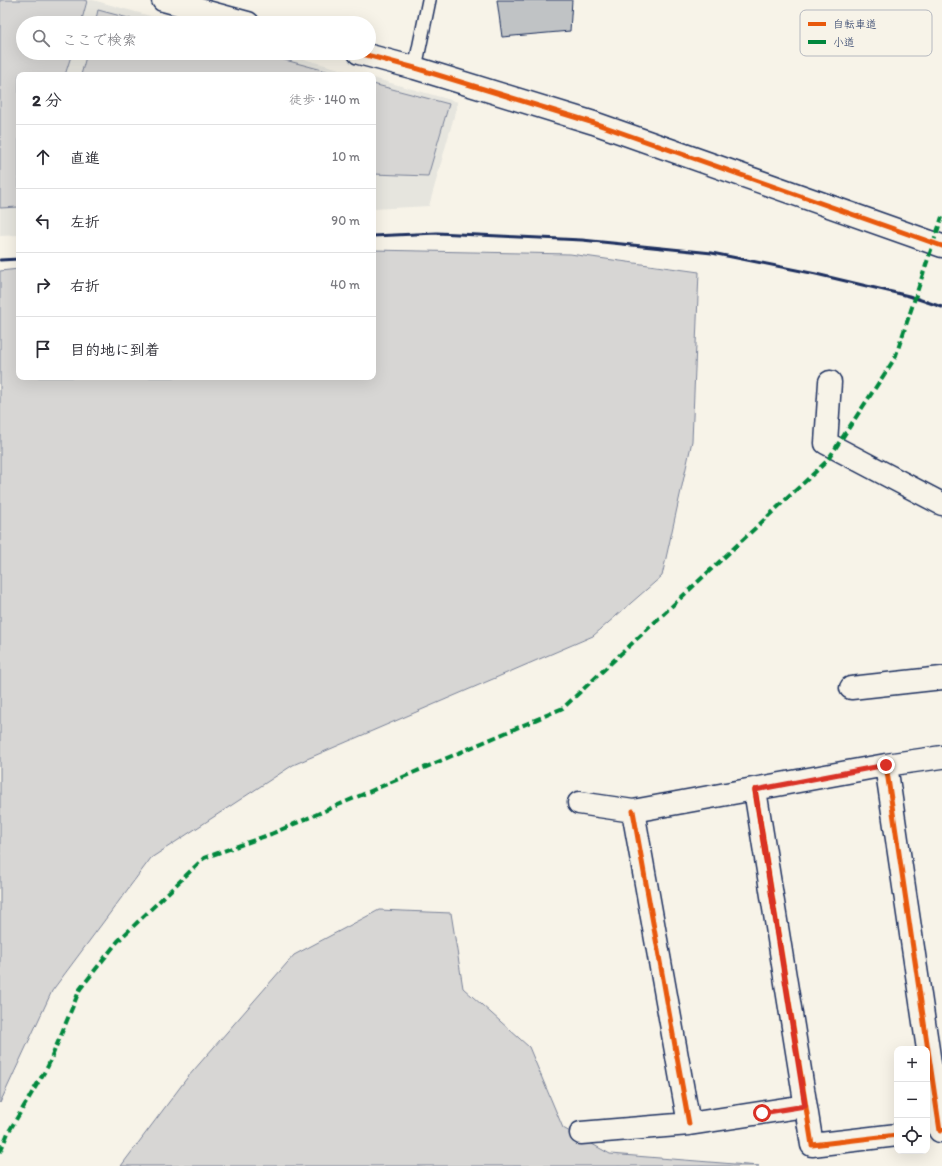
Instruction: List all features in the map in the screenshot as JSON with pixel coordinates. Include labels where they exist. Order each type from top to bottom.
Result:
[{"type":"street","points":[[163,0],[222,16]]},
{"type":"street","points":[[376,58],[415,68],[594,123],[942,246]]},
{"type":"street","points":[[830,382],[826,444],[942,504]]},
{"type":"street","points":[[850,688],[942,678]]},
{"type":"street","points":[[579,803],[633,811],[886,765],[942,757]]},
{"type":"street","points":[[886,765],[936,1131]]},
{"type":"street","points":[[755,790],[812,1144],[894,1135]]},
{"type":"street","points":[[633,811],[688,1124]]},
{"type":"street","points":[[581,1133],[688,1124],[805,1106]]},
{"type":"lane","points":[[415,68],[429,0]]},
{"type":"shaded area","points":[[0,0],[93,0],[150,16],[16,16],[16,60],[307,60],[350,72],[16,72],[16,235],[0,236]]},
{"type":"shaded area","points":[[0,0],[87,1],[83,16],[16,16],[16,60],[70,60],[66,72],[16,72],[16,207],[0,208]]},
{"type":"shaded area","points":[[98,10],[121,16],[97,16]]},
{"type":"shaded area","points":[[85,60],[285,60],[330,72],[82,72]]},
{"type":"shaded area","points":[[376,79],[458,102],[429,206],[376,209]]},
{"type":"shaded area","points":[[376,85],[449,104],[428,176],[376,174]]},
{"type":"shaded area","points":[[376,250],[570,254],[699,272],[692,441],[662,576],[593,636],[293,765],[151,858],[52,991],[0,1103],[0,271],[16,269],[16,380],[376,380]]},
{"type":"shaded area","points":[[379,910],[451,913],[463,988],[529,1047],[563,1128],[610,1154],[759,1166],[121,1166],[187,1078],[294,955]]},
{"type":"building","points":[[497,0],[572,0],[570,31],[502,37]]},
{"type":"railway","points":[[376,236],[437,233],[582,240],[712,253],[816,274],[909,296],[942,307]]},
{"type":"railway","points":[[0,260],[16,259]]},
{"type":"marked path","points":[[0,1152],[8,1133],[48,1066],[80,989],[118,941],[204,858],[271,834],[563,708],[827,461],[895,358],[942,217]]},
{"type":"cycle path","points":[[376,58],[415,68],[594,123],[942,246]]},
{"type":"cycle path","points":[[886,765],[940,1131],[942,1130]]},
{"type":"cycle path","points":[[755,790],[812,1145],[894,1135]]},
{"type":"cycle path","points":[[633,811],[689,1124]]},
{"type":"route","points":[[762,1113],[805,1106],[755,790],[886,765]]}]
